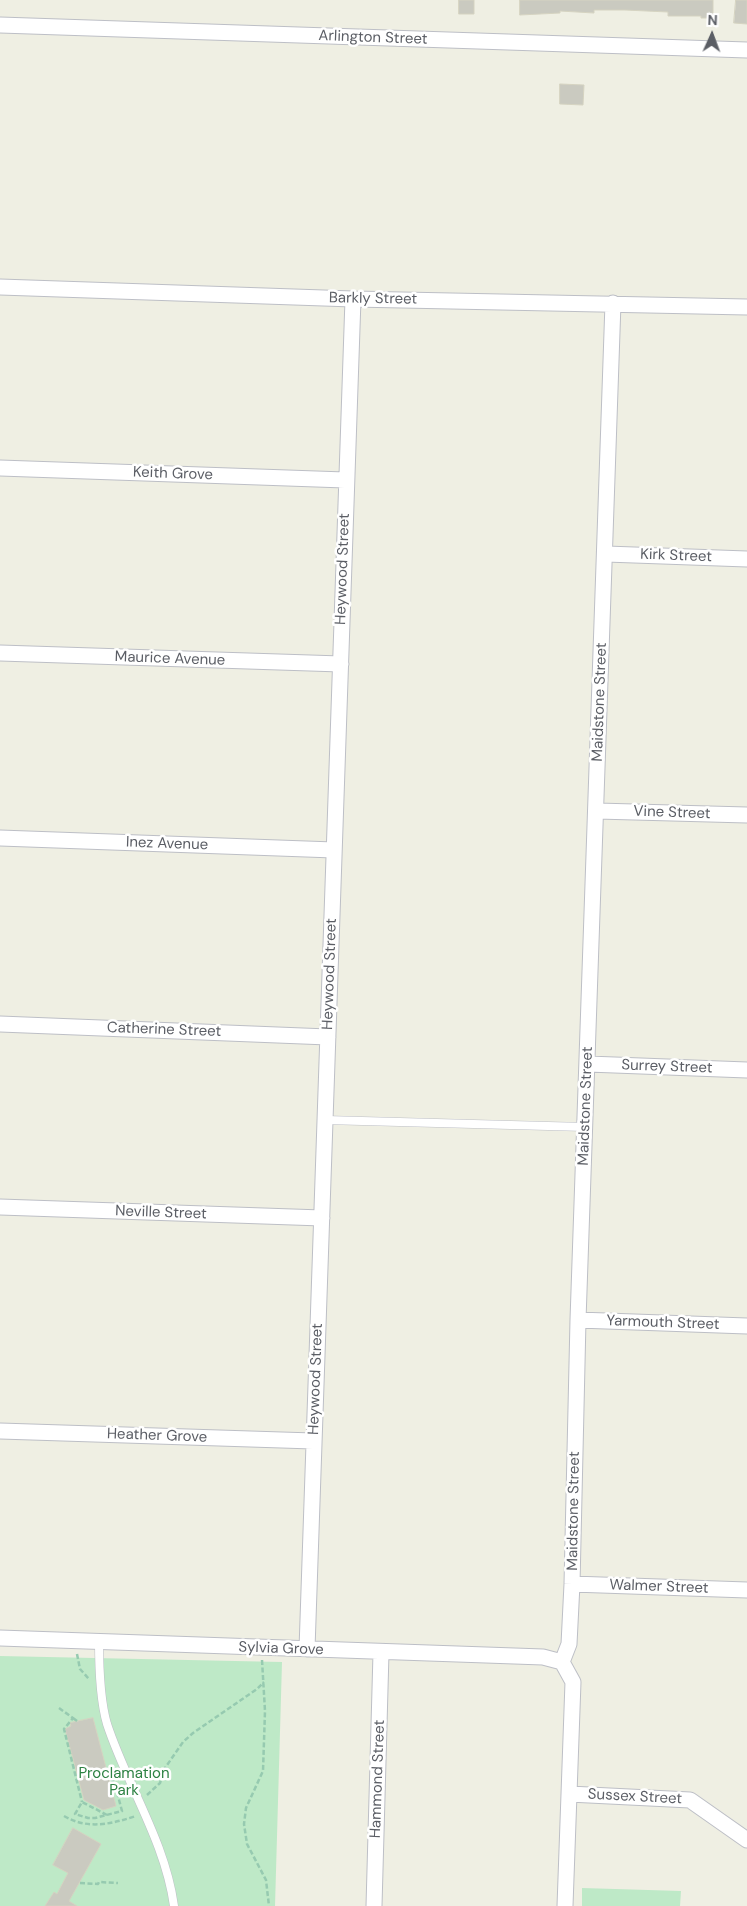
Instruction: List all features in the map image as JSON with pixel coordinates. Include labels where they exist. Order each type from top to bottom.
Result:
[{"type":"street","name":"Arlington Street","points":[[0,25],[747,50]]},
{"type":"street","name":"Barkly Street","points":[[0,287],[352,299],[747,307]]},
{"type":"street","name":"Heywood Street","points":[[307,1650],[352,299]]},
{"type":"street","name":"Maidstone Street","points":[[562,1662],[569,1644],[572,1584],[578,1320],[606,554],[613,303]]},
{"type":"street","name":"Keith Grove","points":[[0,468],[346,480]]},
{"type":"street","name":"Kirk Street","points":[[606,554],[747,559]]},
{"type":"street","name":"Maurice Avenue","points":[[0,653],[340,664]]},
{"type":"street","name":"Vine Street","points":[[596,811],[747,815]]},
{"type":"street","name":"Inez Avenue","points":[[0,838],[334,850]]},
{"type":"street","name":"Catherine Street","points":[[0,1024],[328,1037]]},
{"type":"street","name":"Surrey Street","points":[[588,1064],[747,1070]]},
{"type":"street","name":"Neville Street","points":[[0,1207],[322,1218]]},
{"type":"street","name":"Yarmouth Street","points":[[578,1320],[747,1326]]},
{"type":"street","name":"Heather Grove","points":[[0,1431],[313,1441]]},
{"type":"street","name":"Walmer Street","points":[[572,1584],[747,1590]]},
{"type":"street","name":"Sylvia Grove","points":[[0,1638],[542,1657],[562,1662]]},
{"type":"street","name":"Hammond Street","points":[[374,1906],[382,1652]]},
{"type":"street","points":[[562,1662],[573,1682],[565,1906]]},
{"type":"street","name":"Sussex Street","points":[[569,1794],[690,1800],[747,1840]]},
{"type":"lane","points":[[325,1120],[586,1127]]},
{"type":"lane","points":[[99,1641],[100,1675],[107,1723],[162,1860],[174,1906]]},
{"type":"path","points":[[262,1648],[264,1682],[263,1771],[246,1808],[244,1824],[247,1844],[266,1880],[269,1906]]},
{"type":"path","points":[[139,1801],[160,1783],[165,1768],[180,1746],[193,1733],[264,1682]]},
{"type":"path","points":[[59,1708],[77,1721]]},
{"type":"path","points":[[73,1718],[64,1729],[82,1802],[75,1814],[91,1818],[122,1811],[112,1780]]},
{"type":"path","points":[[118,1796],[126,1794]]},
{"type":"path","points":[[82,1802],[107,1815]]},
{"type":"path","points":[[64,1816],[82,1824],[100,1825],[144,1813]]},
{"type":"path","points":[[80,1883],[118,1883]]},
{"type":"green space","name":"Proclamation Park","points":[[0,1656],[282,1662],[275,1906],[0,1906]]},
{"type":"green space","points":[[582,1888],[681,1891],[680,1906],[582,1906]]},
{"type":"building","points":[[459,0],[474,0],[474,14],[459,14]]},
{"type":"building","points":[[520,0],[713,0],[713,18],[668,16],[668,12],[625,10],[594,10],[594,13],[560,11],[560,13],[520,15]]},
{"type":"building","points":[[736,0],[747,0],[747,24],[734,23]]},
{"type":"building","points":[[560,84],[584,85],[583,105],[560,104]]},
{"type":"building","points":[[93,1718],[116,1806],[103,1810],[84,1800],[65,1729],[71,1726],[70,1723]]},
{"type":"building","points":[[73,1828],[101,1844],[69,1901],[77,1906],[45,1906],[54,1892],[57,1894],[68,1873],[53,1865]]}]
